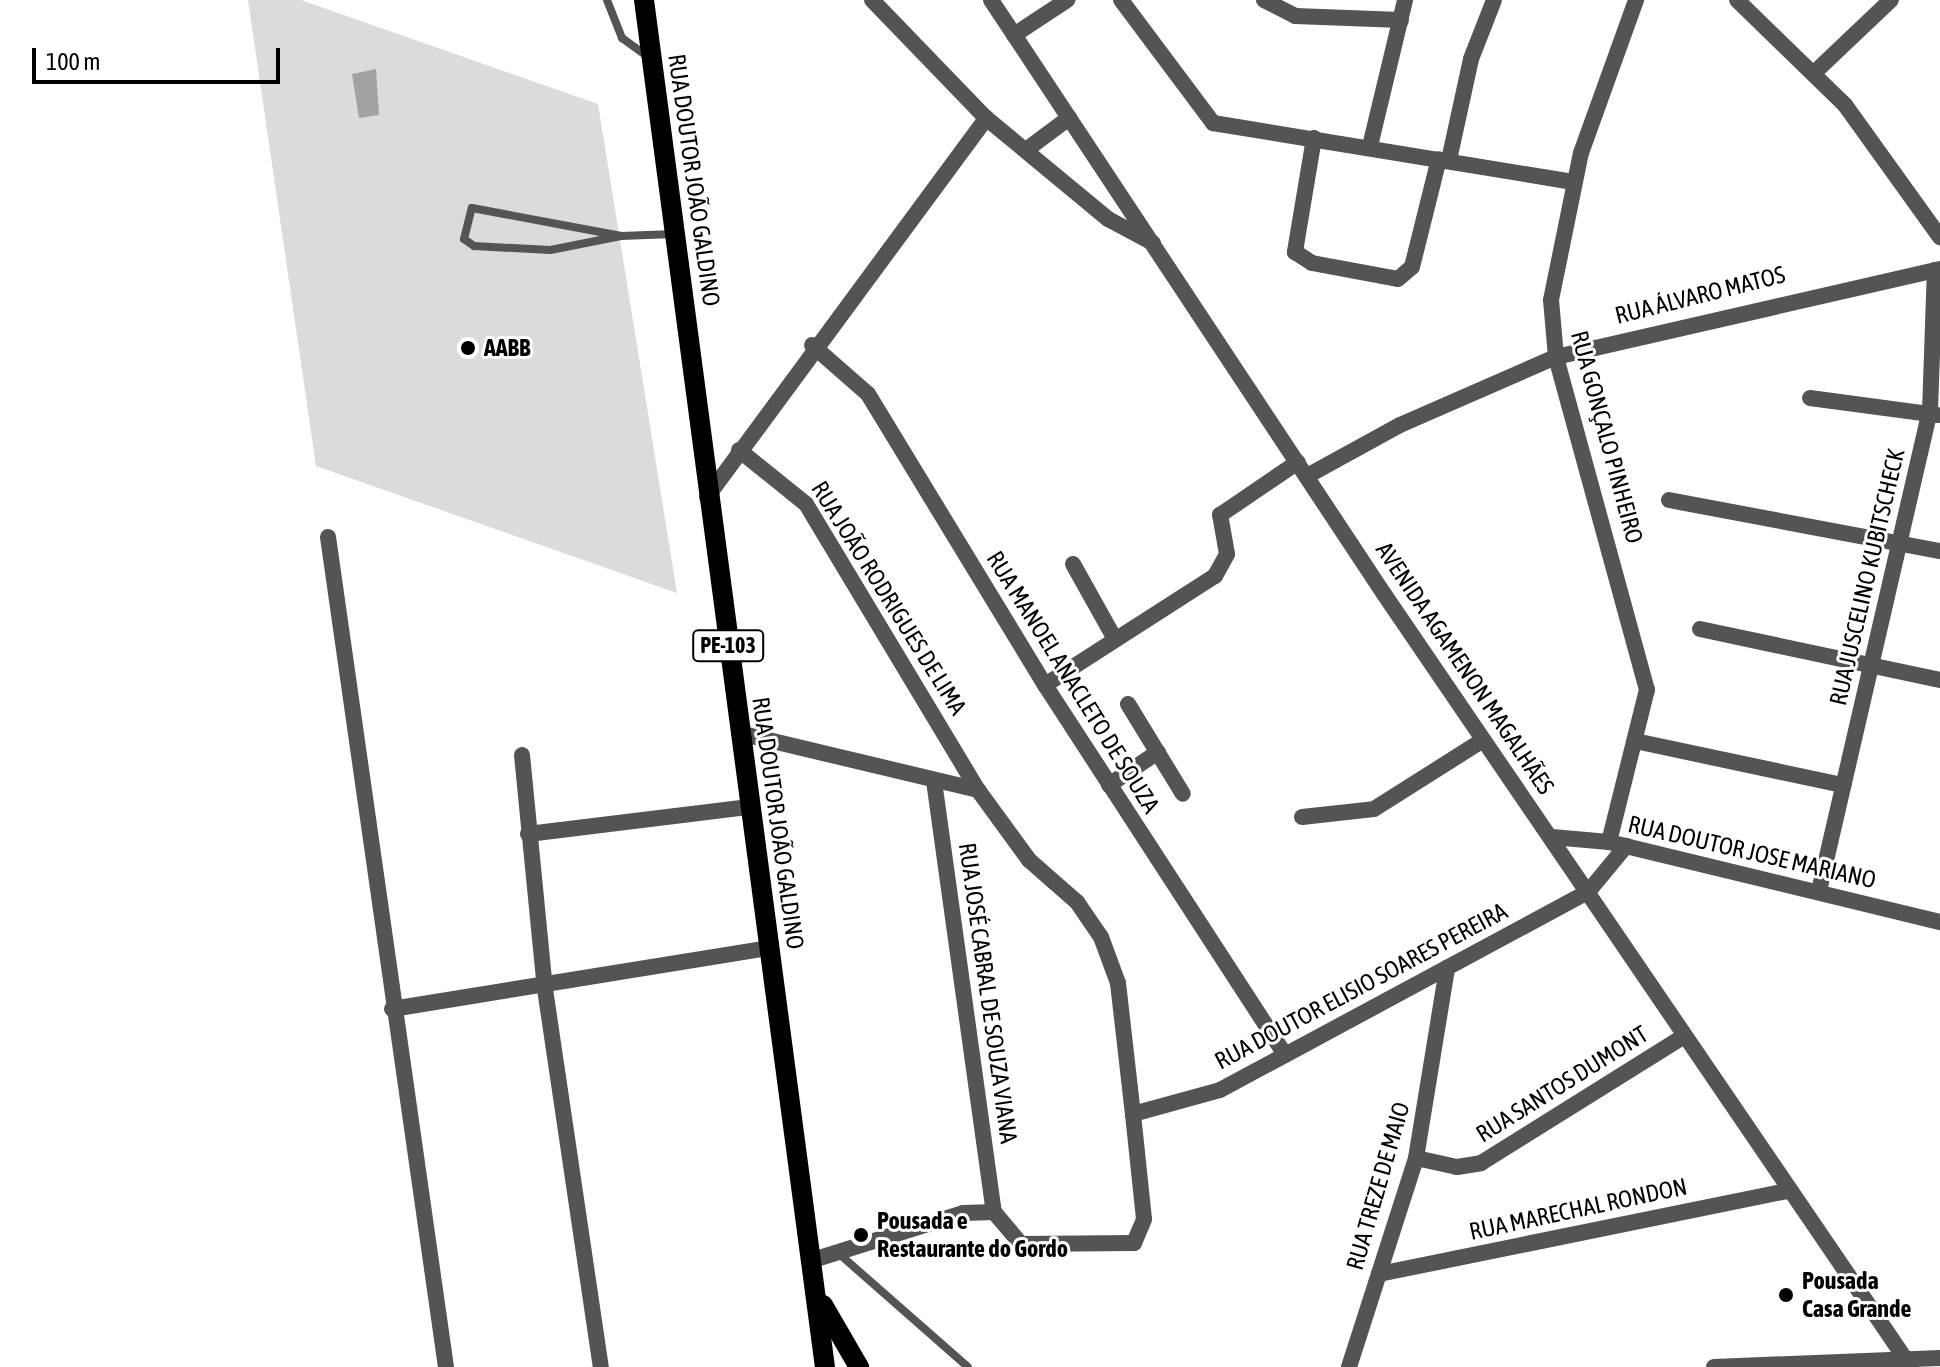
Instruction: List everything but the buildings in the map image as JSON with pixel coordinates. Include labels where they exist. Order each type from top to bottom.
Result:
[{"type":"main road","name":"RUA DOUTOR JOÃO GALDINO","points":[[644,0],[677,234],[706,498],[813,1260],[825,1367]]},
{"type":"main road","points":[[815,1291],[859,1367]]},
{"type":"street","points":[[872,0],[986,118],[1108,219],[1153,243]]},
{"type":"street","name":"AVENIDA AGAMENON MAGALHÃES","points":[[991,0],[1483,740],[1552,837],[1787,1191],[1908,1363]]},
{"type":"street","points":[[1014,35],[1067,0]]},
{"type":"street","points":[[1121,0],[1197,108],[1224,126],[1370,146],[1573,182]]},
{"type":"street","points":[[1264,0],[1295,16],[1401,20]]},
{"type":"street","points":[[1370,146],[1405,0]]},
{"type":"street","points":[[1314,138],[1295,252],[1312,263],[1398,279],[1412,267],[1471,59],[1494,0]]},
{"type":"street","name":"RUA GONÇALO PINHEIRO","points":[[1617,844],[1640,742],[1647,690],[1641,652],[1556,357],[1551,300],[1573,182],[1636,0]]},
{"type":"street","points":[[1737,0],[1814,73],[1878,147],[1940,237]]},
{"type":"street","points":[[1814,73],[1891,0]]},
{"type":"street","points":[[706,498],[812,345],[986,118]]},
{"type":"street","points":[[1026,150],[1069,118]]},
{"type":"street","name":"RUA ÁLVARO MATOS","points":[[1115,639],[1223,569],[1220,515],[1303,469],[1414,418],[1556,357],[1735,310],[1937,270]]},
{"type":"street","name":"RUA JUSCELINO KUBITSCHECK","points":[[1819,891],[1871,666],[1935,413],[1937,270]]},
{"type":"street","name":"RUA MANOEL ANACLETO DE SOUZA","points":[[812,345],[868,394],[1045,685],[1285,1055]]},
{"type":"street","points":[[1810,398],[1935,413]]},
{"type":"street","name":"RUA JOÃO RODRIGUES DE LIMA","points":[[739,450],[806,504],[978,790],[1029,860],[1077,902],[1101,937],[1118,983],[1133,1114]]},
{"type":"street","points":[[1669,500],[1940,551]]},
{"type":"street","points":[[328,537],[392,1009],[446,1367]]},
{"type":"street","points":[[1045,685],[1115,639],[1073,564]]},
{"type":"street","points":[[1700,629],[1940,680]]},
{"type":"street","points":[[1128,704],[1183,794]]},
{"type":"street","points":[[739,733],[978,790]]},
{"type":"street","points":[[1302,817],[1374,809],[1483,740]]},
{"type":"street","points":[[1640,742],[1843,785]]},
{"type":"street","points":[[1109,785],[1158,752]]},
{"type":"street","points":[[522,755],[545,989],[601,1367]]},
{"type":"street","name":"RUA JOSÉ CABRAL DE SOUZA VIANA","points":[[934,781],[994,1212]]},
{"type":"street","points":[[528,834],[749,807]]},
{"type":"street","name":"RUA DOUTOR JOSE MARIANO","points":[[1552,837],[1617,844],[1940,922]]},
{"type":"street","name":"RUA DOUTOR ELISIO SOARES PEREIRA","points":[[1133,1114],[1220,1090],[1588,892],[1617,844]]},
{"type":"street","points":[[392,1009],[545,989],[770,948]]},
{"type":"street","name":"RUA TREZE DE MAIO","points":[[1349,1367],[1416,1158],[1447,968]]},
{"type":"street","name":"RUA SANTOS DUMONT","points":[[1416,1158],[1457,1167],[1481,1163],[1684,1036]]},
{"type":"street","points":[[813,1260],[936,1217],[994,1212],[1004,1233],[1021,1244],[1124,1245],[1140,1236],[1143,1203],[1133,1114]]},
{"type":"street","name":"RUA MARECHAL RONDON","points":[[1379,1274],[1787,1191]]},
{"type":"street","points":[[1714,1367],[1908,1363],[1940,1358]]},
{"type":"lane","points":[[607,0],[622,38],[652,59]]},
{"type":"lane","points":[[621,236],[472,208],[464,239],[474,246],[550,250],[621,236],[677,234]]},
{"type":"lane","points":[[837,1252],[968,1367]]},
{"type":"shaded area","name":"AABB","points":[[248,0],[301,0],[598,104],[677,593],[316,466]]},
{"type":"shaded area","points":[[376,69],[379,115],[359,118],[352,74]]},
{"type":"place","name":"AABB","points":[[468,348]]},
{"type":"place","name":"Pousada e Restaurante do Gordo","points":[[861,1235]]},
{"type":"place","name":"Pousada Casa Grande","points":[[1786,1295]]}]
